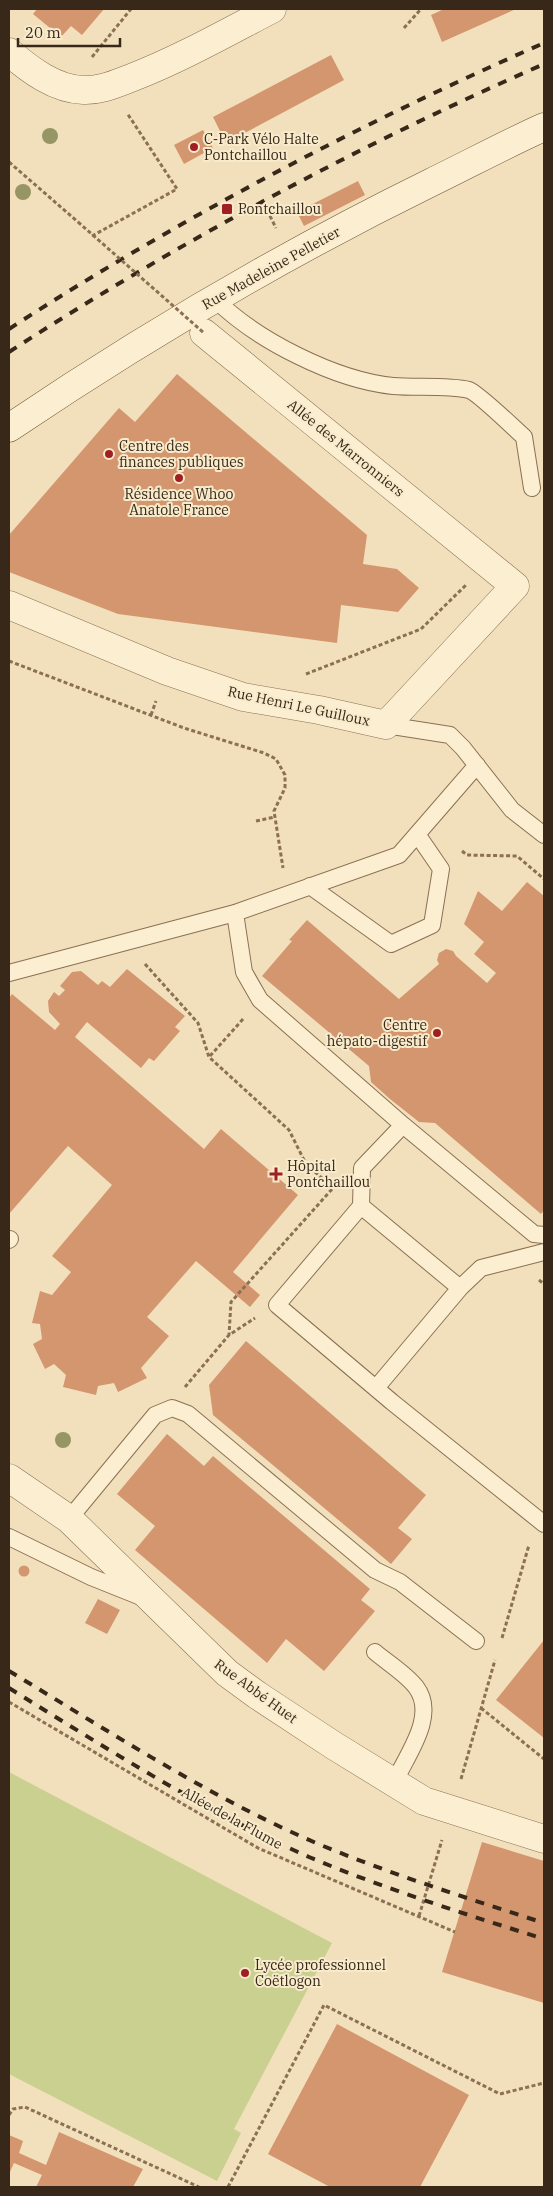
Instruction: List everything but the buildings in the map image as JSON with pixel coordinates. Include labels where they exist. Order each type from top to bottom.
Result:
[{"type":"street","points":[[9,52],[36,73],[66,86],[81,90],[98,90],[165,64],[272,9]]},
{"type":"street","name":"Rue Madeleine Pelletier","points":[[9,428],[99,367],[264,269],[391,202],[544,127]]},
{"type":"street","name":"Allée des Marronniers","points":[[204,333],[515,586]]},
{"type":"street","name":"Rue Henri Le Guilloux","points":[[9,605],[167,671],[243,697],[319,710],[386,725],[515,586]]},
{"type":"street","name":"Rue Abbé Huet","points":[[9,1478],[69,1519],[227,1674],[325,1740],[424,1801],[544,1839]]},
{"type":"lane","points":[[215,299],[228,312],[273,343],[334,372],[391,386],[470,390],[524,437],[532,488]]},
{"type":"lane","points":[[386,725],[450,735],[477,765],[512,810],[544,835]]},
{"type":"lane","points":[[9,973],[235,913],[399,855],[477,765]]},
{"type":"lane","points":[[310,886],[391,944],[424,929],[432,925],[441,869],[417,834]]},
{"type":"lane","points":[[235,913],[244,972],[260,1000],[403,1125],[534,1234],[544,1235]]},
{"type":"lane","points":[[403,1125],[362,1168],[361,1206],[277,1304],[376,1388],[540,1521]]},
{"type":"lane","points":[[361,1206],[460,1288]]},
{"type":"lane","points":[[376,1388],[460,1288],[481,1268],[544,1252]]},
{"type":"lane","points":[[69,1519],[155,1415],[172,1408],[188,1414],[375,1570],[400,1582],[476,1641]]},
{"type":"lane","points":[[9,1537],[91,1577],[153,1602]]},
{"type":"lane","points":[[375,1652],[415,1686],[422,1697],[424,1712],[422,1725],[394,1783]]},
{"type":"path","points":[[66,86],[131,9]]},
{"type":"path","points":[[404,28],[421,9]]},
{"type":"path","points":[[92,236],[177,190],[109,86]]},
{"type":"path","points":[[9,162],[204,333]]},
{"type":"path","points":[[301,674],[310,674],[421,629],[488,564]]},
{"type":"path","points":[[9,661],[184,728],[264,753],[276,760],[285,775],[285,788],[274,811],[284,871]]},
{"type":"path","points":[[151,715],[167,671]]},
{"type":"path","points":[[256,821],[274,817]]},
{"type":"path","points":[[429,821],[467,855],[517,856],[544,879]]},
{"type":"path","points":[[110,946],[116,968],[145,963],[158,976],[198,1023],[209,1057],[289,1130],[306,1164],[333,1188],[230,1302],[229,1335]]},
{"type":"path","points":[[209,1057],[260,1000]]},
{"type":"path","points":[[172,1408],[177,1397],[229,1335],[277,1304]]},
{"type":"path","points":[[501,1642],[540,1521]]},
{"type":"path","points":[[460,1784],[498,1651]]},
{"type":"path","name":"Allée de la Flume","points":[[9,1702],[258,1848],[454,1932]]},
{"type":"path","points":[[481,1708],[544,1759]]},
{"type":"path","points":[[419,1916],[452,1810]]},
{"type":"path","points":[[228,2187],[324,2005],[500,2094],[544,2083]]},
{"type":"path","points":[[9,2115],[13,2109],[25,2107],[199,2187]]},
{"type":"green space","points":[[9,1772],[332,1943],[234,2129],[241,2133],[217,2181],[9,2074]]},
{"type":"railway","points":[[9,329],[138,249],[271,175],[406,106],[544,43]]},
{"type":"railway","points":[[9,352],[138,272],[271,197],[406,128],[544,64]]},
{"type":"railway","points":[[9,1671],[160,1762],[277,1825],[372,1865],[544,1923]]},
{"type":"railway","points":[[9,1688],[156,1778],[231,1820],[270,1839],[367,1880],[455,1911],[544,1939]]},
{"type":"place","name":"C-Park Vélo Halte Pontchaillou","points":[[194,147]]},
{"type":"place","name":"Pontchaillou","points":[[227,209]]},
{"type":"place","name":"Centre des finances publiques","points":[[109,454]]},
{"type":"place","name":"Résidence Whoo Anatole France","points":[[179,478]]},
{"type":"place","name":"Centre hépato-digestif","points":[[437,1033]]},
{"type":"place","name":"Hôpital Pontchaillou","points":[[276,1174]]},
{"type":"place","name":"Lycée professionnel Coëtlogon","points":[[245,1973]]}]
